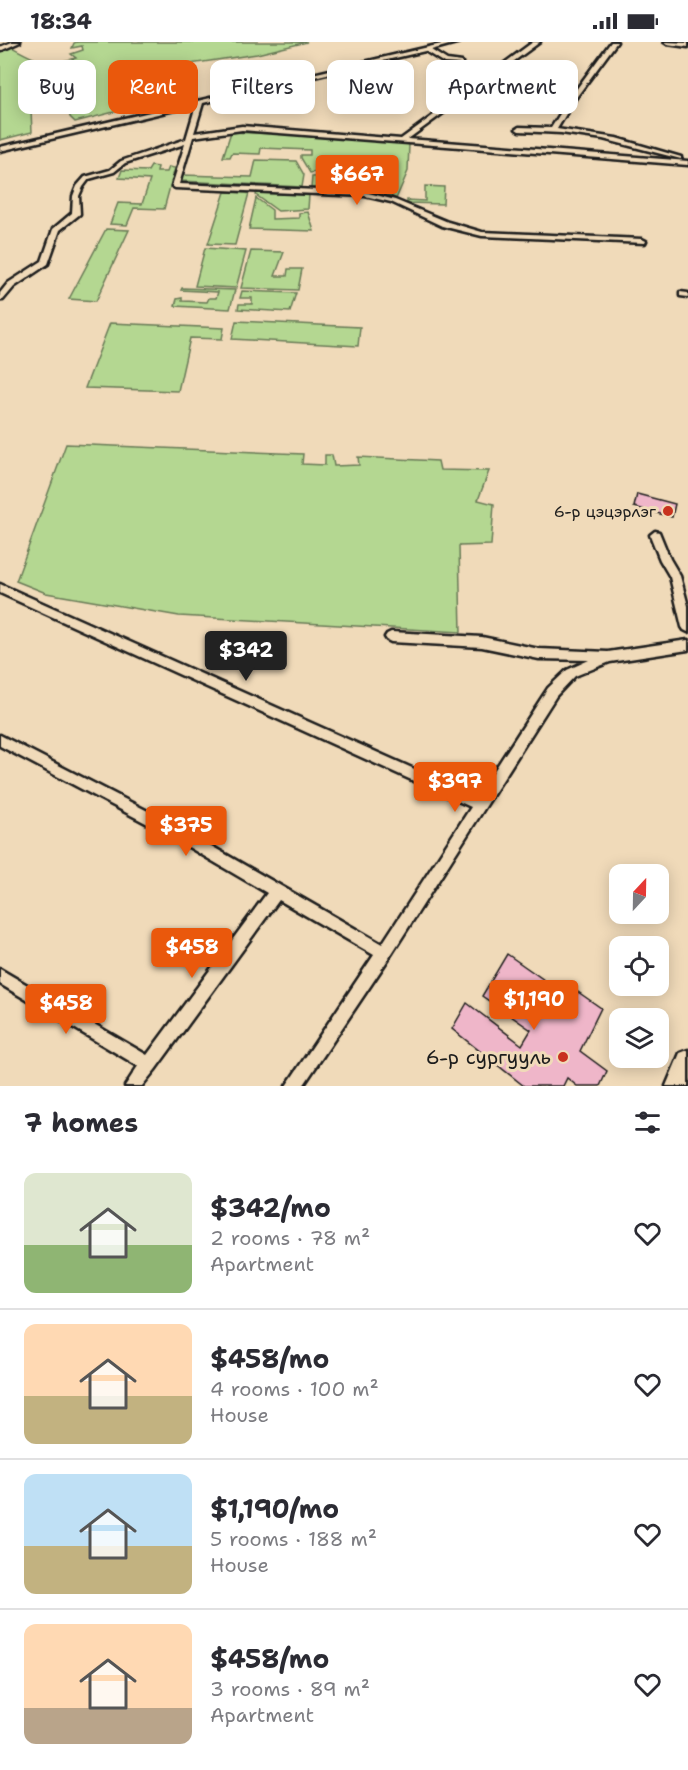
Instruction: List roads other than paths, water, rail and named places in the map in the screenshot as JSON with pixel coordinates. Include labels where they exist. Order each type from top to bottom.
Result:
[{"type":"street","points":[[0,49],[17,42]]},
{"type":"street","points":[[0,149],[426,49],[439,44],[457,42]]},
{"type":"street","points":[[403,140],[537,42]]},
{"type":"street","points":[[554,129],[572,99],[614,42]]},
{"type":"street","points":[[667,42],[688,45]]},
{"type":"street","points":[[426,49],[443,60]]},
{"type":"street","points":[[200,103],[176,186],[365,194],[386,199],[445,224],[482,234],[642,241]]},
{"type":"street","points":[[0,298],[11,285],[45,262],[57,229],[76,214],[76,196],[80,186],[87,178],[112,171],[123,162],[190,138],[242,128],[594,158],[688,162]]},
{"type":"street","points":[[519,129],[554,129],[630,142],[688,162]]},
{"type":"street","points":[[656,535],[664,560],[675,576],[688,627]]},
{"type":"street","points":[[0,588],[479,804]]},
{"type":"street","points":[[391,637],[482,642],[539,654],[609,657],[688,645]]},
{"type":"street","points":[[294,1086],[384,953],[552,692],[571,673],[609,657]]},
{"type":"street","points":[[0,740],[168,828],[384,953]]},
{"type":"street","points":[[133,1086],[277,891]]},
{"type":"street","points":[[0,976],[150,1065]]},
{"type":"place","name":"6-р цэцэрлэг","points":[[668,511]]},
{"type":"place","name":"6-р сургууль","points":[[563,1057]]}]
